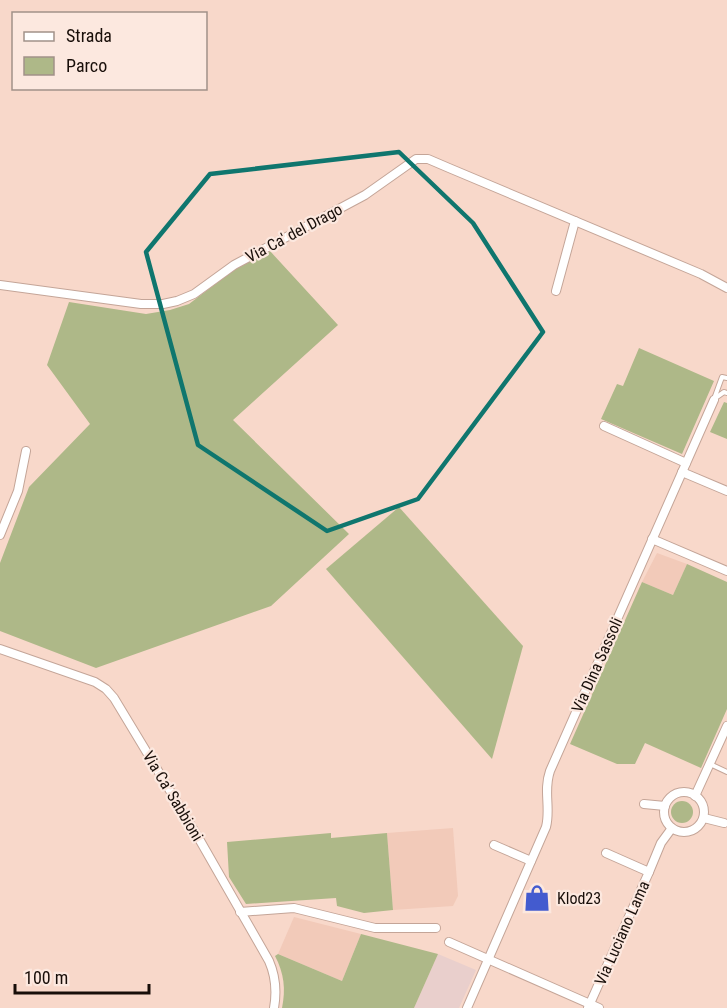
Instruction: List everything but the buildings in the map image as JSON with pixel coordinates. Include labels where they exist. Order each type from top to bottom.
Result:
[{"type":"street","name":"Via Ca' del Drago","points":[[0,285],[141,304],[163,304],[177,301],[194,294],[234,265],[365,195],[416,159],[428,159],[701,274],[727,288]]},
{"type":"street","points":[[556,291],[575,221]]},
{"type":"street","name":"Via Dina Sassoli","points":[[467,1008],[546,827],[549,815],[546,783],[550,771],[714,400]]},
{"type":"street","points":[[604,426],[686,463]]},
{"type":"street","points":[[0,535],[18,491],[26,451]]},
{"type":"street","points":[[682,472],[727,491]]},
{"type":"street","points":[[652,538],[727,571]]},
{"type":"street","name":"Via Ca' Sabbioni","points":[[0,649],[95,682],[106,689],[123,712],[275,973],[277,993],[274,1008]]},
{"type":"street","points":[[695,796],[727,726]]},
{"type":"street","points":[[681,792],[695,796],[701,802],[704,810],[704,818],[700,825],[686,832],[672,828],[665,818],[665,806],[674,795],[681,792]]},
{"type":"street","points":[[644,804],[665,806]]},
{"type":"street","points":[[704,818],[724,823]]},
{"type":"street","points":[[649,872],[661,843],[672,828]]},
{"type":"street","points":[[494,845],[531,861]]},
{"type":"street","name":"Via Luciano Lama","points":[[589,1006],[649,872],[606,853]]},
{"type":"street","points":[[240,912],[294,908],[375,928],[436,928]]},
{"type":"street","name":"Via Luciano Lama","points":[[449,942],[589,1006],[599,1008]]},
{"type":"lane","name":"Via Dina Sassoli","points":[[714,400],[722,377],[727,378]]},
{"type":"lane","points":[[714,400],[724,392],[727,393]]},
{"type":"lane","points":[[710,764],[727,772]]},
{"type":"highlighted area","points":[[399,152],[473,223],[543,332],[418,499],[327,531],[198,445],[146,252],[210,174]]},
{"type":"shaded area","points":[[657,553],[687,564],[673,595],[642,582]]},
{"type":"shaded area","points":[[453,828],[458,896],[453,906],[393,910],[387,833]]},
{"type":"shaded area","points":[[294,917],[361,934],[342,981],[278,954]]},
{"type":"shaded area","points":[[438,954],[476,970],[459,1008],[414,1008]]},
{"type":"green space","points":[[270,251],[338,325],[233,420],[349,534],[271,606],[96,668],[0,631],[0,563],[29,487],[90,424],[47,365],[69,302],[146,314],[170,310],[189,304],[235,269]]},
{"type":"green space","points":[[639,348],[714,381],[682,454],[601,419],[617,384],[623,386]]},
{"type":"green space","points":[[724,402],[727,403],[727,439],[710,432]]},
{"type":"green space","points":[[399,507],[523,646],[492,759],[326,569]]},
{"type":"green space","points":[[687,564],[727,582],[727,709],[701,768],[645,743],[635,764],[617,764],[570,744],[642,582],[673,595]]},
{"type":"green space","points":[[682,801],[690,804],[693,812],[690,820],[682,823],[674,820],[671,812],[674,804]]},
{"type":"green space","points":[[331,833],[331,838],[387,833],[393,910],[364,913],[337,906],[336,898],[246,904],[229,877],[227,842]]},
{"type":"green space","points":[[361,934],[438,954],[414,1008],[282,1008],[283,981],[275,956],[278,954],[342,981]]},
{"type":"place","name":"Klod23","points":[[537,898]]}]
